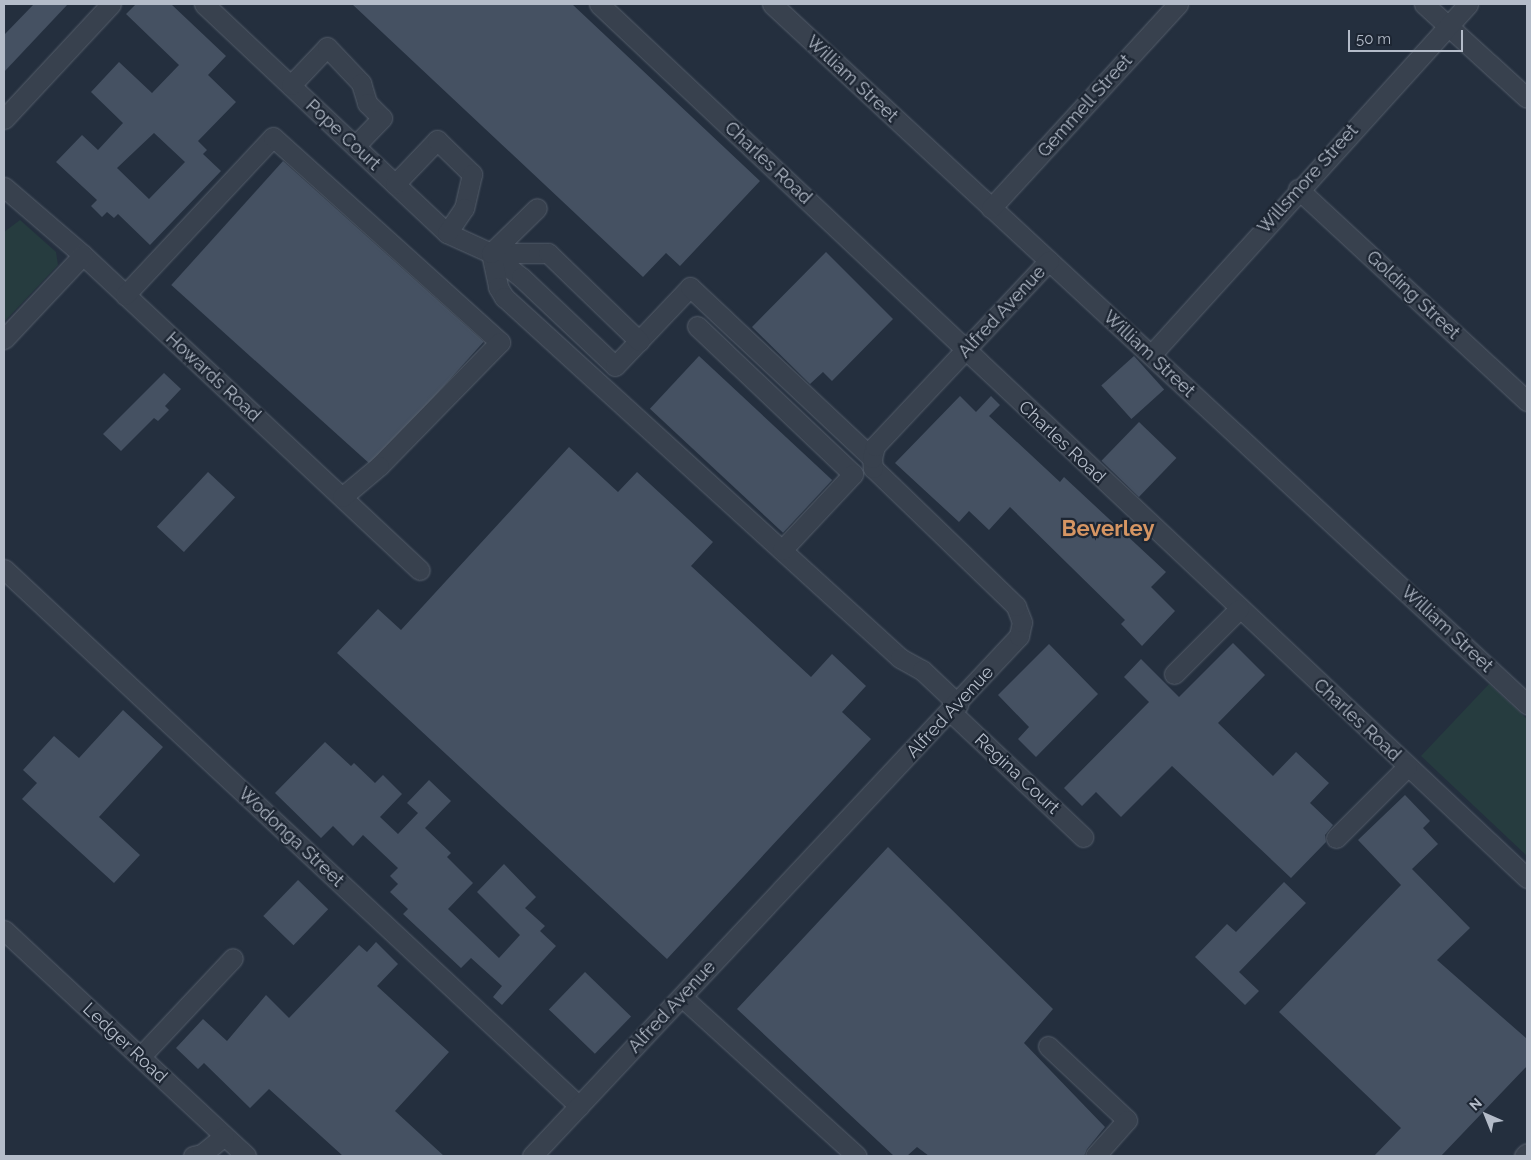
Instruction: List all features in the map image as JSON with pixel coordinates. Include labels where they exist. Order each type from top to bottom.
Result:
[{"type":"street","points":[[4,119],[111,4]]},
{"type":"street","name":"Pope Court","points":[[204,4],[447,232],[491,253]]},
{"type":"street","name":"Charles Road","points":[[599,4],[1239,609],[1527,878]]},
{"type":"street","name":"William Street","points":[[772,4],[1527,704]]},
{"type":"street","name":"Gemmell Street","points":[[991,208],[1178,4]]},
{"type":"street","points":[[1424,4],[1527,98]]},
{"type":"street","name":"Willsmore Street","points":[[1150,356],[1298,189],[1468,4]]},
{"type":"street","points":[[291,85],[327,47],[361,82],[368,103],[382,118],[355,146]]},
{"type":"street","points":[[125,295],[273,137],[500,342],[379,466],[342,498]]},
{"type":"street","points":[[396,184],[437,140],[472,174],[464,208],[447,232]]},
{"type":"street","name":"Howards Road","points":[[4,187],[82,255],[420,570]]},
{"type":"street","name":"Golding Street","points":[[1298,189],[1527,401]]},
{"type":"street","points":[[491,253],[537,208]]},
{"type":"street","points":[[491,253],[521,277],[614,366],[690,287],[872,458]]},
{"type":"street","points":[[491,253],[548,253],[639,340]]},
{"type":"street","name":"Regina Court","points":[[491,253],[498,287],[504,297],[900,658],[922,670],[955,708],[1083,837]]},
{"type":"street","points":[[4,340],[82,255]]},
{"type":"street","name":"Alfred Avenue","points":[[532,1156],[955,708],[1019,636],[1022,622],[1016,606],[873,468],[872,458],[875,446],[1049,261]]},
{"type":"street","points":[[697,326],[853,474],[782,550]]},
{"type":"street","name":"Wodonga Street","points":[[4,569],[579,1106]]},
{"type":"street","points":[[1174,674],[1239,609]]},
{"type":"street","points":[[1336,838],[1407,767]]},
{"type":"street","name":"Ledger Road","points":[[4,930],[246,1156]]},
{"type":"street","points":[[140,1056],[233,958]]},
{"type":"street","points":[[682,997],[857,1156]]},
{"type":"street","points":[[1048,1046],[1127,1120],[1095,1156]]},
{"type":"street","points":[[193,1156],[202,1154],[224,1136]]},
{"type":"street","points":[[1524,1156],[1527,1153]]},
{"type":"green space","points":[[20,220],[56,252],[58,265],[4,322],[4,232]]},
{"type":"green space","points":[[1489,684],[1527,719],[1527,856],[1421,756]]},
{"type":"building","points":[[34,4],[68,4],[4,72],[4,35]]},
{"type":"building","points":[[136,4],[171,4],[226,56],[208,75],[236,102],[198,141],[207,150],[203,154],[221,171],[150,245],[118,214],[114,218],[107,212],[102,217],[91,206],[97,200],[56,162],[82,135],[98,150],[123,123],[91,92],[119,62],[152,93],[179,65],[126,14]],"holes":[[[154,133],[185,162],[149,199],[117,168]]]},
{"type":"building","points":[[352,4],[572,4],[760,181],[680,266],[666,253],[643,277]]},
{"type":"building","points":[[283,161],[484,342],[372,466],[171,285]]},
{"type":"building","points":[[826,252],[893,319],[832,381],[823,372],[810,384],[752,327]]},
{"type":"building","points":[[699,356],[832,480],[783,533],[650,409]]},
{"type":"building","points":[[1134,356],[1164,389],[1131,419],[1101,385]]},
{"type":"building","points":[[164,373],[181,389],[165,406],[169,410],[158,421],[154,418],[121,451],[103,434]]},
{"type":"building","points":[[960,396],[976,412],[991,396],[1000,405],[989,416],[1060,482],[1064,477],[1166,572],[1151,587],[1175,611],[1142,646],[1121,624],[1125,620],[1010,507],[989,530],[969,511],[959,522],[895,463]]},
{"type":"building","points":[[1139,422],[1176,458],[1139,497],[1101,461]]},
{"type":"building","points":[[569,447],[618,492],[637,472],[713,542],[691,566],[811,677],[832,654],[866,686],[842,712],[871,739],[667,959],[337,653],[378,609],[401,630]]},
{"type":"building","points":[[208,472],[235,497],[184,552],[157,527]]},
{"type":"building","points":[[1233,643],[1265,675],[1218,723],[1273,776],[1296,752],[1329,783],[1310,803],[1333,825],[1325,835],[1326,842],[1291,878],[1172,766],[1121,817],[1096,792],[1082,806],[1064,788],[1149,702],[1124,677],[1141,659],[1179,697]]},
{"type":"building","points":[[1049,644],[1098,694],[1036,757],[1018,739],[1029,727],[998,695]]},
{"type":"building","points":[[123,710],[163,747],[99,817],[140,855],[114,883],[22,799],[37,783],[23,770],[54,736],[79,758]]},
{"type":"building","points":[[325,742],[351,766],[354,763],[375,783],[383,775],[402,794],[380,817],[398,834],[418,813],[407,803],[429,780],[451,801],[425,828],[451,853],[447,857],[473,883],[448,909],[499,958],[520,935],[477,892],[504,864],[536,897],[525,908],[545,926],[540,931],[556,946],[502,1005],[493,997],[502,986],[471,958],[461,968],[403,914],[408,909],[390,892],[398,884],[390,876],[398,868],[363,835],[353,846],[333,826],[321,838],[275,793]]},
{"type":"building","points":[[1405,795],[1430,821],[1423,828],[1438,844],[1412,869],[1470,928],[1437,960],[1527,1039],[1527,1066],[1441,1156],[1374,1156],[1401,1128],[1279,1012],[1401,885],[1358,840]]},
{"type":"building","points":[[888,847],[1053,1009],[1024,1043],[1105,1127],[1087,1149],[1084,1156],[929,1156],[917,1147],[907,1156],[894,1156],[737,1009]]},
{"type":"building","points":[[298,880],[328,909],[293,945],[263,916]]},
{"type":"building","points":[[1284,882],[1306,903],[1239,972],[1259,991],[1245,1005],[1195,957],[1227,924],[1236,932]]},
{"type":"building","points":[[376,942],[398,964],[377,986],[449,1052],[395,1111],[444,1156],[343,1156],[269,1089],[250,1108],[204,1063],[198,1069],[176,1048],[203,1019],[227,1041],[266,995],[289,1018],[359,945],[367,952]]},
{"type":"building","points":[[585,972],[631,1016],[595,1054],[549,1009]]},
{"type":"district","name":"Beverley","points":[[1108,529]]}]
